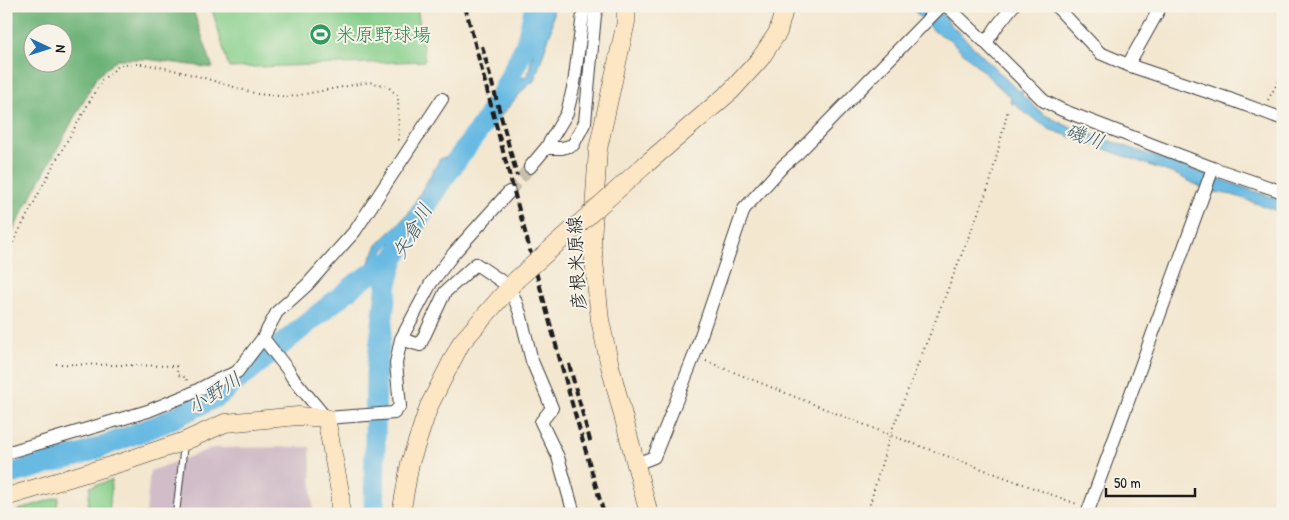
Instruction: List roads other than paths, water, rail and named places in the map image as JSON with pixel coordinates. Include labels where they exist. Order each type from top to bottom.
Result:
[{"type":"street","points":[[530,167],[546,148],[567,113],[572,99],[584,6]]},
{"type":"street","points":[[546,148],[562,148],[572,145],[585,122],[595,15],[598,6]]},
{"type":"street","name":"彦根米原線","points":[[626,6],[626,22],[598,149],[592,241],[600,320],[610,366],[649,514]]},
{"type":"street","points":[[401,514],[410,463],[429,406],[461,343],[513,284],[645,165],[731,91],[760,60],[778,32],[785,6]]},
{"type":"street","points":[[986,43],[1013,6]]},
{"type":"street","points":[[1056,6],[1100,53],[1128,66],[1283,119]]},
{"type":"street","points":[[1128,66],[1162,6]]},
{"type":"street","points":[[636,464],[654,457],[694,356],[744,209],[784,165],[943,7],[986,43],[1044,101],[1212,170],[1283,192]]},
{"type":"street","points":[[6,453],[148,411],[237,372],[263,338],[277,312],[307,285],[355,231],[442,99]]},
{"type":"street","points":[[1088,511],[1212,170]]},
{"type":"street","points":[[6,497],[123,462],[184,441],[225,423],[298,416],[326,418],[394,413],[400,406],[396,363],[401,339],[431,283],[454,253],[509,192]]},
{"type":"street","points":[[401,339],[420,345],[445,292],[476,264],[513,284],[532,362],[552,408],[541,422],[558,457],[574,514]]},
{"type":"street","points":[[263,338],[326,418],[340,492],[340,514]]},
{"type":"lane","points":[[176,514],[184,441]]},
{"type":"water","points":[[541,6],[554,6],[551,31],[534,81],[524,89],[460,163],[444,173],[415,220],[384,250],[369,283],[359,284],[377,245],[408,214],[440,159],[452,154],[462,139],[475,132],[513,81],[528,75]]},
{"type":"water","name":"磯川","points":[[912,6],[935,6],[949,23],[1018,91],[1023,91],[1022,95],[1043,114],[1067,126],[1283,201],[1283,213],[1233,195],[1209,191],[1177,175],[1049,129],[1021,110],[1015,103],[1012,104],[1010,102],[1011,98],[949,39],[934,31],[914,11]]},
{"type":"waterway","name":"矢倉川","points":[[374,514],[376,374],[387,283],[394,259],[440,183],[484,123],[503,91],[526,44],[535,6]]},
{"type":"waterway","name":"小野川","points":[[6,475],[80,455],[161,424],[218,396],[357,283],[394,259]]},
{"type":"tunnel","points":[[509,192],[530,167]]},
{"type":"railway","points":[[465,6],[571,400],[604,514]]},
{"type":"railway","points":[[482,46],[517,176]]},
{"type":"railway","points":[[569,364],[591,444]]},
{"type":"place","name":"米原野球場","points":[[320,34]]}]
